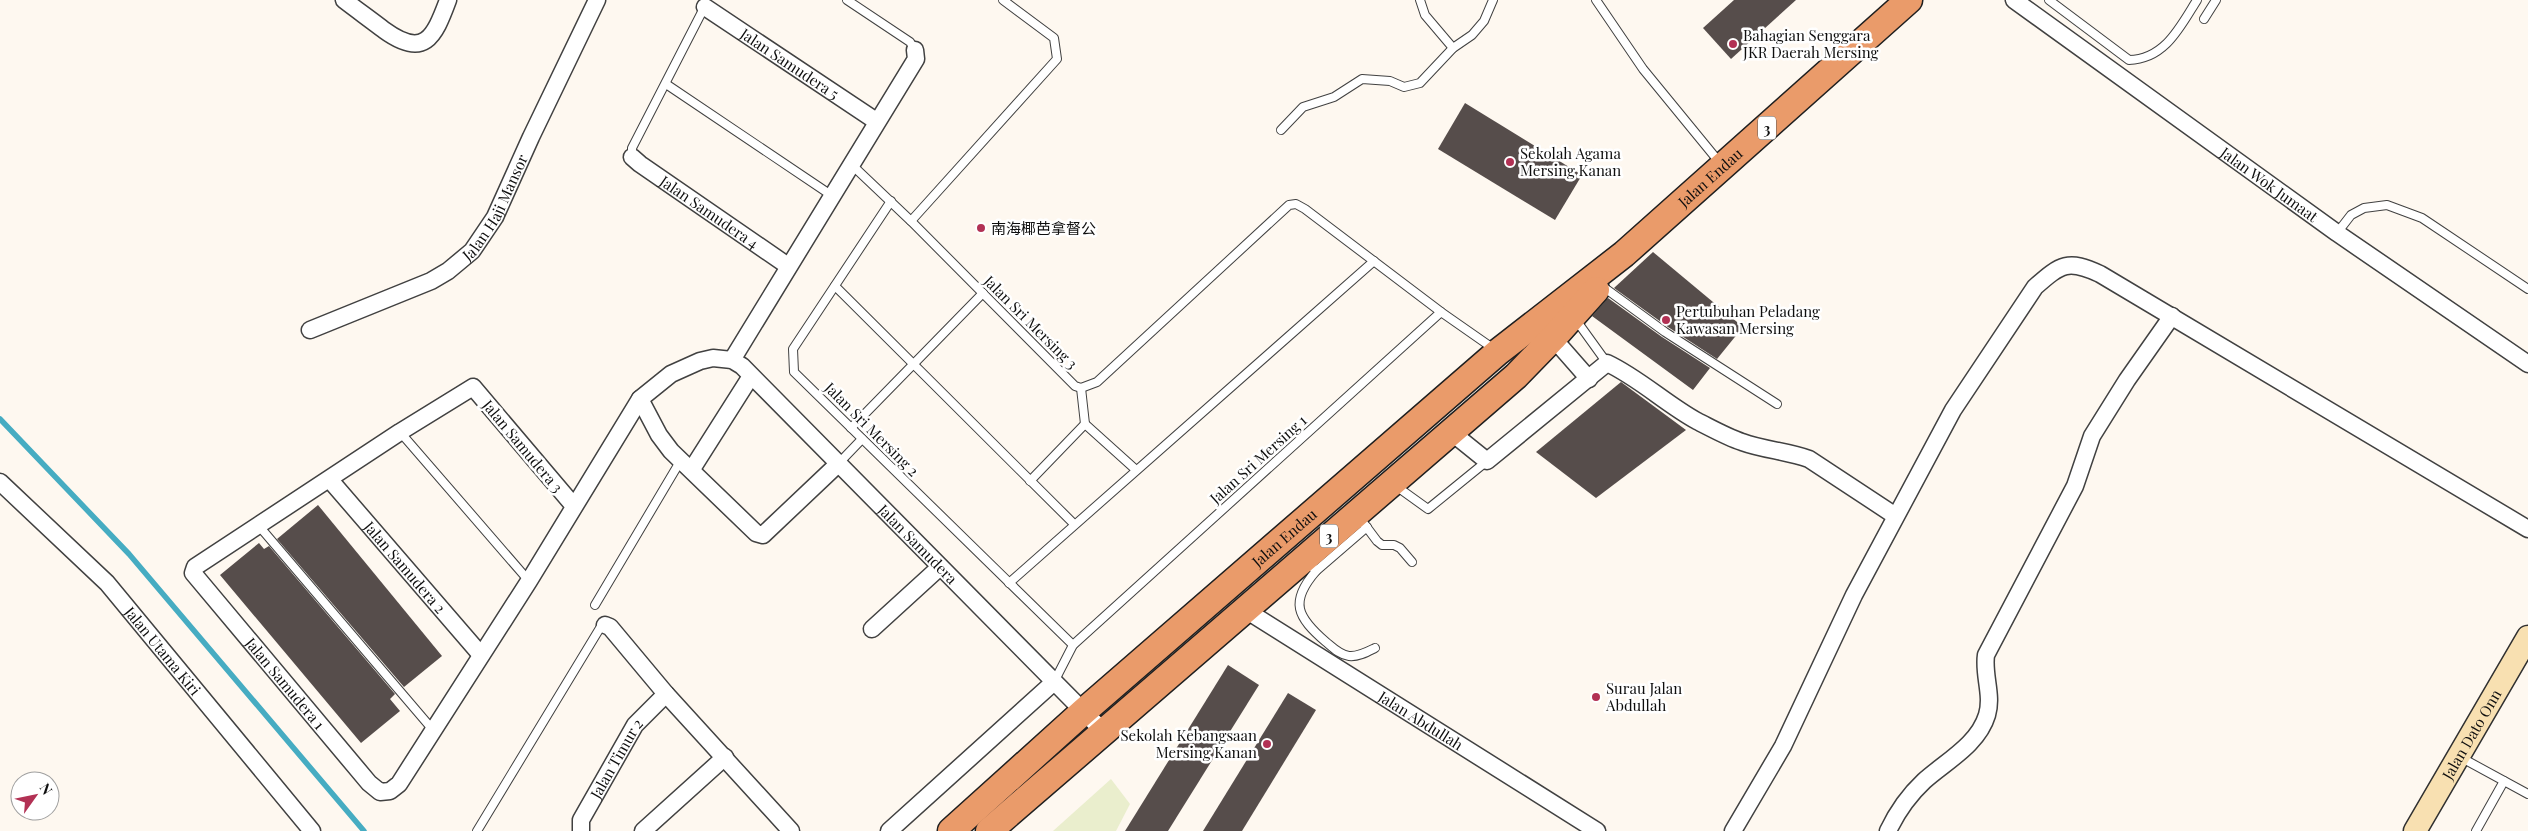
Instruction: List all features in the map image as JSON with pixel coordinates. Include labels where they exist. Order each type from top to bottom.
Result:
[{"type":"highway","name":"Jalan Endau","points":[[951,831],[1083,712],[1498,352],[1624,254],[1908,0]]},
{"type":"highway","name":"Jalan Endau","points":[[988,831],[1244,610],[1310,565],[1361,521],[1391,483],[1516,376],[1573,316],[1624,254]]},
{"type":"main road","name":"Jalan Dato Onn","points":[[2415,831],[2528,637]]},
{"type":"street","points":[[344,0],[398,40],[410,45],[420,43],[430,37],[448,0]]},
{"type":"street","name":"Jalan Haji Mansor","points":[[310,330],[431,281],[448,271],[472,251],[501,207],[531,137],[597,0]]},
{"type":"street","name":"Jalan Wok Jumaat","points":[[2014,0],[2336,233],[2528,364]]},
{"type":"street","name":"Jalan Samudera 5","points":[[706,4],[876,121]]},
{"type":"street","points":[[433,730],[529,581],[573,505],[640,399],[671,374],[690,365],[713,358],[732,360],[850,163],[916,59],[915,50]]},
{"type":"street","name":"Jalan Samudera 4","points":[[632,157],[788,266]]},
{"type":"street","points":[[1733,831],[1783,746],[1854,595],[1894,516],[1952,410],[2023,302],[2048,276],[2069,264],[2082,265],[2172,316],[2528,529]]},
{"type":"street","points":[[1888,831],[1908,798],[1924,781],[1964,748],[1986,717],[1989,687],[1985,663],[1986,654],[2074,486],[2092,436],[2127,380],[2172,316]]},
{"type":"street","points":[[1528,327],[1553,338],[1590,379]]},
{"type":"street","name":"Jalan Samudera","points":[[732,360],[752,376],[1103,731]]},
{"type":"street","points":[[1451,432],[1487,461],[1590,379],[1607,363],[1624,371],[1656,396],[1697,421],[1742,442],[1793,453],[1809,459],[1894,516]]},
{"type":"street","points":[[686,464],[752,376]]},
{"type":"street","name":"Jalan Samudera 3","points":[[400,432],[473,387],[573,505]]},
{"type":"street","points":[[640,399],[660,435],[686,464],[756,532],[763,535],[838,464]]},
{"type":"street","points":[[260,526],[400,432]]},
{"type":"street","name":"Jalan Samudera 2","points":[[330,480],[481,655]]},
{"type":"street","name":"Jalan Utama Kiri","points":[[3,490],[118,596],[312,831]]},
{"type":"street","name":"Jalan Samudera 1","points":[[260,526],[195,567],[193,573],[369,783],[380,792],[390,791],[399,784],[433,730]]},
{"type":"street","points":[[872,629],[940,567]]},
{"type":"street","name":"Jalan Abdullah","points":[[1244,610],[1597,831]]},
{"type":"street","points":[[605,625],[610,627],[666,694],[791,831]]},
{"type":"street","points":[[889,831],[1054,682]]},
{"type":"street","name":"Jalan Timur 2","points":[[581,831],[581,820],[636,725],[666,694]]},
{"type":"street","points":[[643,831],[725,757]]},
{"type":"lane","points":[[847,0],[910,42],[915,50]]},
{"type":"lane","points":[[911,221],[1057,59],[1054,38],[1003,0]]},
{"type":"lane","points":[[1420,0],[1425,15],[1453,48]]},
{"type":"lane","points":[[1281,130],[1303,107],[1334,97],[1362,78],[1390,80],[1404,87],[1420,83],[1448,56],[1453,48],[1472,35],[1484,21],[1493,0]]},
{"type":"lane","points":[[1596,0],[1642,69],[1723,166]]},
{"type":"lane","points":[[2049,0],[2129,60],[2135,60],[2165,47],[2197,0]]},
{"type":"lane","points":[[2204,19],[2216,0]]},
{"type":"lane","points":[[632,157],[632,148],[706,4]]},
{"type":"lane","points":[[666,84],[831,195]]},
{"type":"lane","name":"Jalan Sri Mersing 3","points":[[850,163],[891,201],[1075,386],[1081,388],[1097,382],[1289,205],[1296,204],[1305,209],[1374,261]]},
{"type":"lane","name":"Jalan Sri Mersing 2","points":[[891,201],[793,349],[794,372],[1073,645]]},
{"type":"lane","points":[[2336,233],[2351,215],[2364,208],[2387,205],[2422,218],[2528,290]]},
{"type":"lane","points":[[1009,583],[1374,261],[1498,352]]},
{"type":"lane","points":[[1600,284],[1650,322],[1777,404]]},
{"type":"lane","points":[[835,286],[1074,524]]},
{"type":"lane","points":[[851,428],[983,293]]},
{"type":"lane","name":"Jalan Sri Mersing 1","points":[[1054,682],[1073,645],[1441,312]]},
{"type":"lane","points":[[1573,316],[1607,363]]},
{"type":"lane","points":[[1081,388],[1085,424],[1135,470]]},
{"type":"lane","points":[[1030,481],[1085,424]]},
{"type":"lane","points":[[400,432],[529,581]]},
{"type":"lane","points":[[838,464],[862,439]]},
{"type":"lane","points":[[1391,483],[1428,509],[1487,461]]},
{"type":"lane","points":[[595,605],[686,464]]},
{"type":"lane","points":[[1361,521],[1377,541],[1382,545],[1394,545],[1400,548],[1412,562]]},
{"type":"lane","points":[[260,526],[433,730]]},
{"type":"lane","points":[[1310,565],[1300,599],[1301,610],[1310,628],[1342,655],[1351,657],[1375,648]]},
{"type":"lane","points":[[477,831],[600,628],[605,625]]},
{"type":"lane","points":[[2458,756],[2528,794]]},
{"type":"lane","points":[[2476,831],[2504,781]]},
{"type":"green space","points":[[1111,779],[1130,804],[1116,831],[1053,831]]},
{"type":"building","name":"Bahagian Senggara JKR Daerah Mersing","points":[[1734,0],[1796,0],[1731,59],[1703,28]]},
{"type":"building","name":"Sekolah Agama Mersing Kanan","points":[[1465,103],[1582,175],[1555,220],[1438,149]]},
{"type":"building","points":[[1653,252],[1743,327],[1717,359],[1614,288]]},
{"type":"building","points":[[1608,298],[1662,337],[1710,368],[1693,390],[1592,316]]},
{"type":"building","points":[[1621,382],[1686,430],[1596,498],[1536,452]]},
{"type":"building","points":[[318,505],[442,656],[404,687],[277,539]]},
{"type":"building","points":[[259,543],[264,549],[269,546],[395,694],[390,699],[400,711],[361,743],[220,575]]},
{"type":"building","points":[[1228,665],[1259,685],[1168,831],[1125,831]]},
{"type":"building","points":[[1288,693],[1316,710],[1242,831],[1203,831]]},
{"type":"waterway","points":[[0,419],[129,554],[364,831]]},
{"type":"place","name":"Bahagian Senggara JKR Daerah Mersing","points":[[1733,44]]},
{"type":"place","name":"Sekolah Agama Mersing Kanan","points":[[1510,162]]},
{"type":"place","name":"南海椰芭拿督公","points":[[981,228]]},
{"type":"place","name":"Pertubuhan Peladang Kawasan Mersing","points":[[1666,320]]},
{"type":"place","name":"Surau Jalan Abdullah","points":[[1596,697]]},
{"type":"place","name":"Sekolah Kebangsaan Mersing Kanan","points":[[1267,744]]}]
